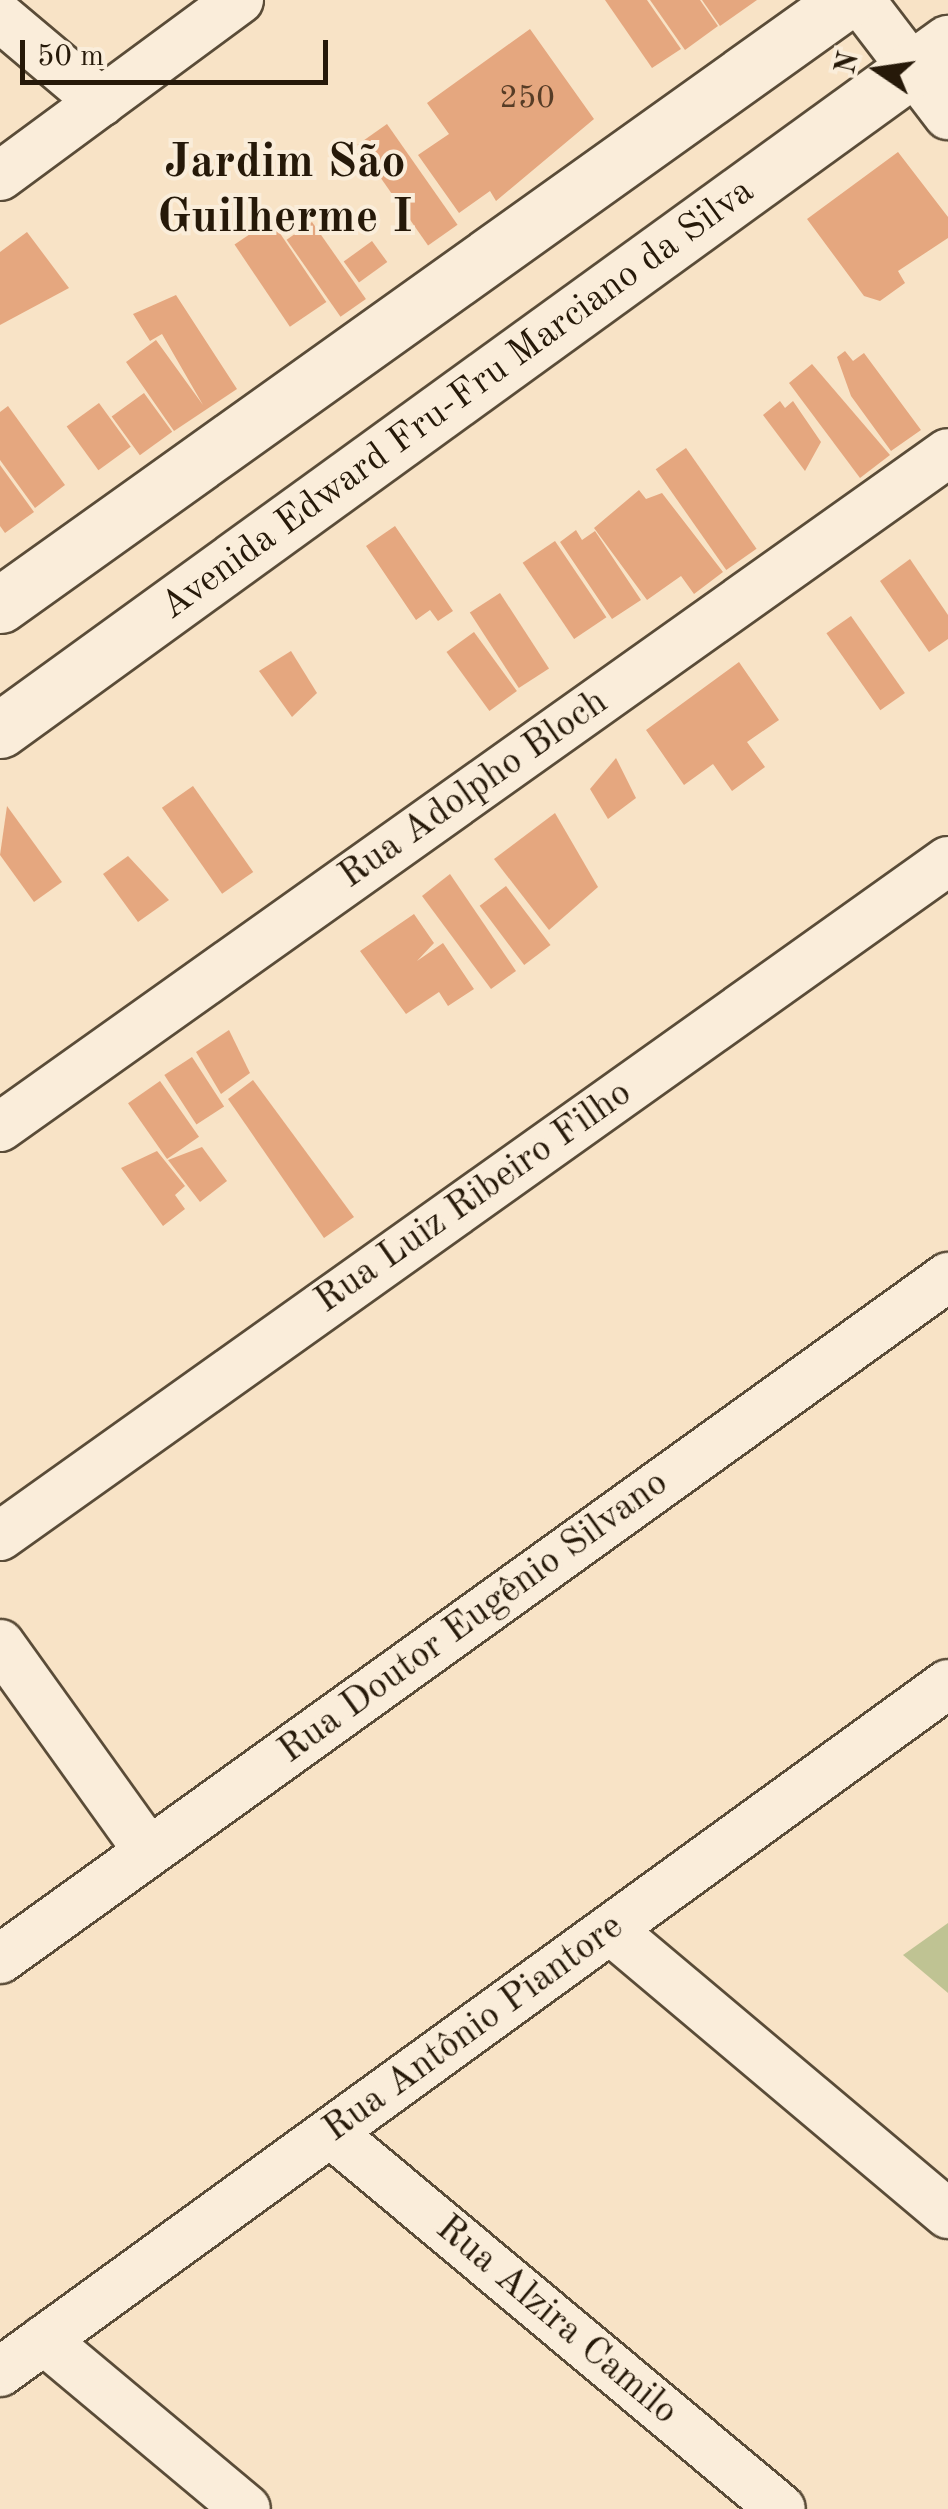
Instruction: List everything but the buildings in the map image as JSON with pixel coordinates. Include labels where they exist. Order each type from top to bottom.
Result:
[{"type":"main road","points":[[0,605],[846,0]]},
{"type":"main road","name":"Avenida Edward Fru-Fru Marciano da Silva","points":[[0,730],[931,56]]},
{"type":"street","points":[[0,176],[239,0]]},
{"type":"street","points":[[860,0],[931,56],[948,115]]},
{"type":"street","points":[[0,17],[101,102]]},
{"type":"street","name":"Rua Adolpho Bloch","points":[[0,1127],[948,453]]},
{"type":"street","name":"Rua Luiz Ribeiro Filho","points":[[0,1536],[948,861]]},
{"type":"street","name":"Rua Doutor Eugênio Silvano","points":[[0,1959],[948,1277]]},
{"type":"street","points":[[0,1644],[148,1851]]},
{"type":"street","name":"Rua Antônio Piantore","points":[[0,2372],[948,1684]]},
{"type":"street","points":[[611,1930],[948,2214]]},
{"type":"street","name":"Rua Alzira Camilo","points":[[330,2134],[782,2509]]},
{"type":"street","points":[[44,2340],[246,2509]]},
{"type":"green space","points":[[948,1923],[948,1993],[903,1955]]},
{"type":"district","name":"Jardim São Guilherme I","points":[[285,190]]}]
